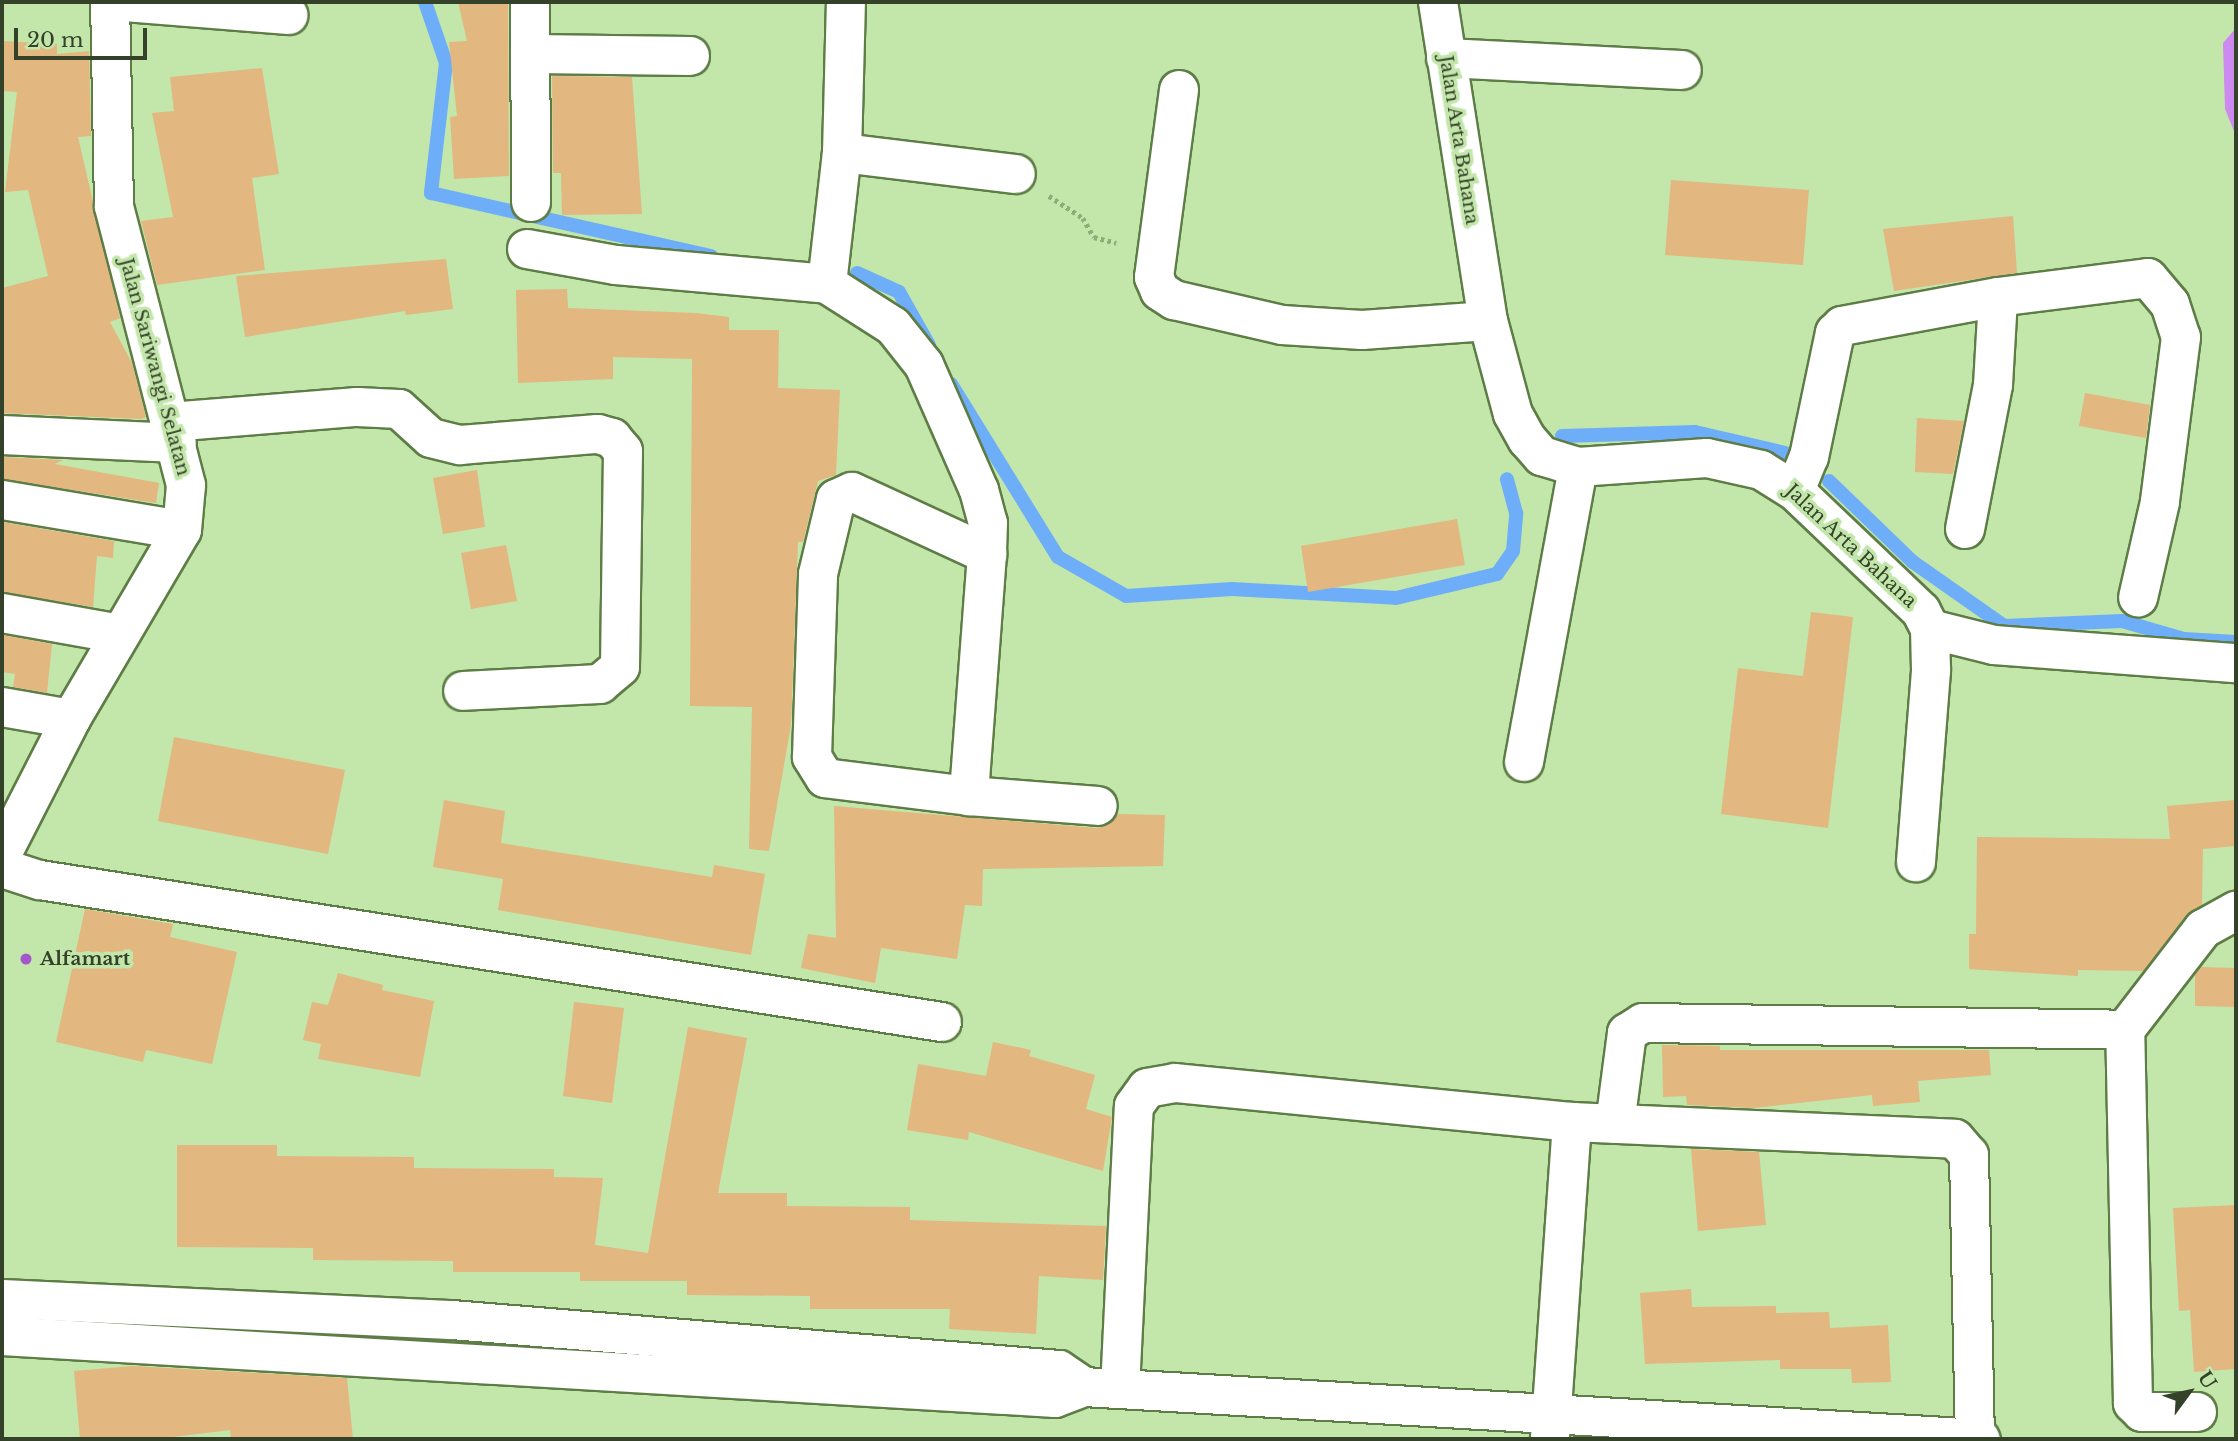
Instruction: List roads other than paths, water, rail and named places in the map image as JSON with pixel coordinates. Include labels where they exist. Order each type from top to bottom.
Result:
[{"type":"street","name":"Jalan Sariwangi Selatan","points":[[2,854],[71,719],[182,530],[186,485],[114,206],[110,2]]},
{"type":"street","points":[[125,2],[288,15]]},
{"type":"street","points":[[530,2],[533,54],[531,202]]},
{"type":"street","points":[[828,284],[842,153],[846,2]]},
{"type":"street","name":"Jalan Arta Bahana","points":[[1438,2],[1488,321],[1513,414],[1527,439],[1542,456],[1578,467],[1707,458],[1761,470],[1795,491],[1921,611],[1930,629],[1916,862]]},
{"type":"street","points":[[533,54],[690,56]]},
{"type":"street","points":[[1446,58],[1682,70]]},
{"type":"street","points":[[1180,90],[1154,277],[1160,291],[1174,300],[1282,325],[1362,330],[1488,321]]},
{"type":"street","points":[[842,153],[1016,174]]},
{"type":"street","points":[[527,249],[616,265],[828,284],[892,326],[923,365],[979,490],[988,523],[969,796]]},
{"type":"street","points":[[1795,491],[1808,457],[1835,333],[1842,326],[1998,297],[2148,278],[2170,304],[2181,337],[2160,502],[2138,598]]},
{"type":"street","points":[[1965,529],[1993,385],[1998,297]]},
{"type":"street","points":[[2,435],[173,433],[358,407],[399,409],[431,438],[460,445],[598,434],[612,438],[623,451],[620,667],[600,684],[463,691]]},
{"type":"street","points":[[1524,762],[1578,467]]},
{"type":"street","points":[[987,554],[847,492],[836,499],[818,574],[812,757],[818,772],[834,781],[969,796],[1098,806]]},
{"type":"street","points":[[2,500],[182,530]]},
{"type":"street","points":[[2,613],[120,634]]},
{"type":"street","points":[[1930,629],[1994,646],[2236,663]]},
{"type":"street","points":[[2,707],[71,719]]},
{"type":"street","points":[[2,869],[40,880],[942,1022]]},
{"type":"street","points":[[2197,1412],[2142,1412],[2133,1403],[2125,1030],[2203,929],[2236,911]]},
{"type":"street","points":[[1615,1124],[1627,1034],[1643,1023],[2125,1030]]},
{"type":"street","points":[[2,1336],[453,1360],[1055,1398],[1102,1388],[1550,1426],[1977,1439],[1965,1145],[1955,1139],[1572,1122],[1175,1083],[1147,1088],[1134,1106],[1102,1388]]},
{"type":"street","points":[[1550,1426],[1572,1122]]},
{"type":"street","points":[[2,1299],[452,1320],[1059,1370],[1102,1388]]},
{"type":"street","points":[[452,1320],[453,1360]]},
{"type":"waterway","points":[[425,2],[446,63],[431,193],[711,256]]},
{"type":"waterway","points":[[857,273],[899,292],[929,345]]},
{"type":"waterway","points":[[951,384],[1058,557],[1126,596],[1232,589],[1396,598],[1497,574],[1513,551],[1516,513],[1507,479]]},
{"type":"waterway","points":[[1562,436],[1695,432],[1785,453]]},
{"type":"waterway","points":[[1829,481],[1913,562],[2004,626],[2122,621],[2184,639],[2236,642]]},
{"type":"place","name":"Alfamart","points":[[26,959]]}]
